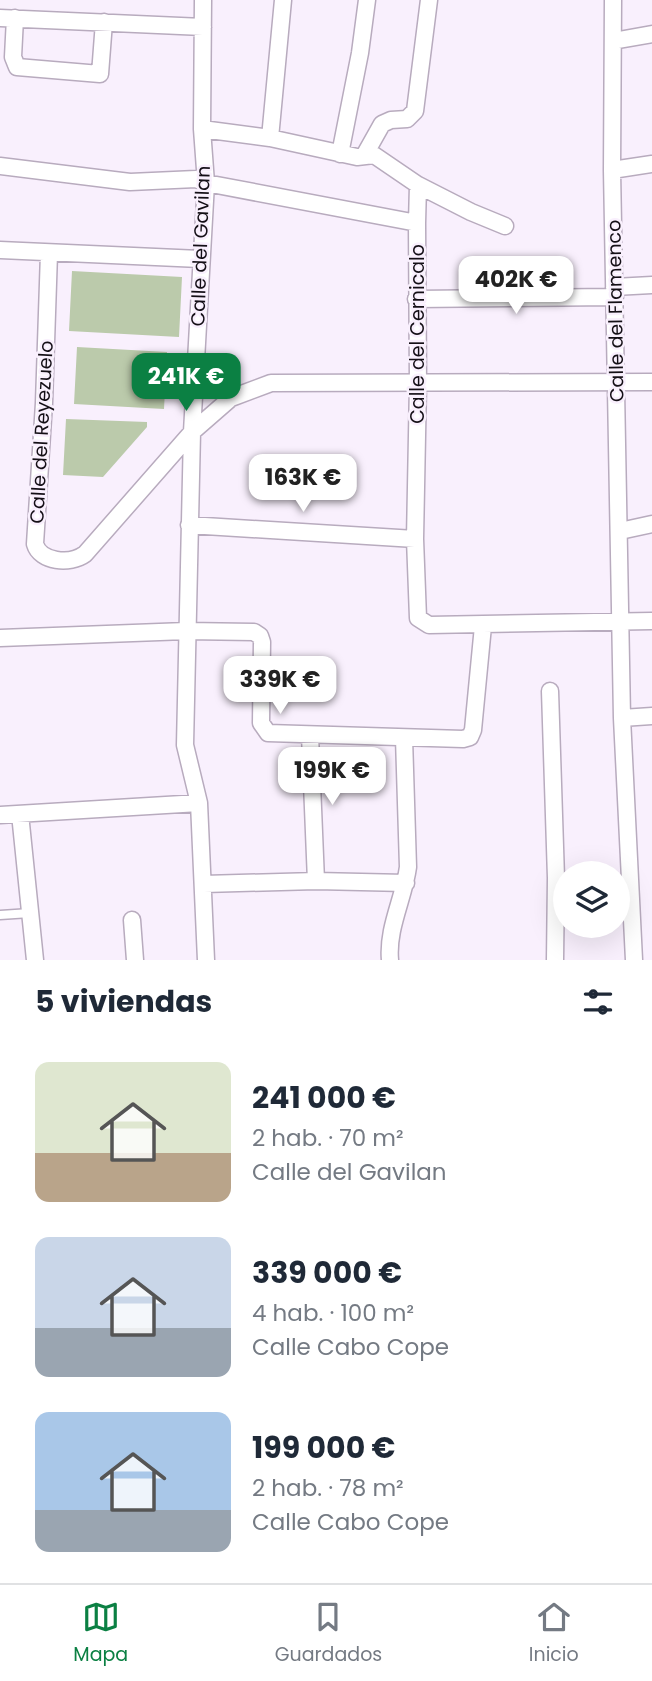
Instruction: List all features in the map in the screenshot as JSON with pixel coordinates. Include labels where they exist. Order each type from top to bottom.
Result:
[{"type":"street","name":"Calle del Gavilan","points":[[203,0],[202,130],[206,183],[192,432],[184,746],[199,803],[206,960]]},
{"type":"street","points":[[270,138],[284,0]]},
{"type":"street","points":[[340,154],[360,53],[367,0]]},
{"type":"street","points":[[364,156],[382,124],[391,120],[407,119],[415,111],[429,0]]},
{"type":"street","name":"Calle del Flamenco","points":[[614,0],[612,170],[622,718],[634,960]]},
{"type":"street","points":[[104,22],[100,74],[17,67],[13,57],[8,18],[104,22],[203,27]]},
{"type":"street","points":[[613,41],[652,34]]},
{"type":"street","points":[[202,130],[270,138],[340,154],[374,155],[418,185],[505,226]]},
{"type":"street","points":[[612,170],[652,164]]},
{"type":"street","name":"Calle del Cernicalo","points":[[0,166],[130,182],[196,179],[417,223],[415,539],[418,618],[429,625],[483,626],[652,621]]},
{"type":"street","points":[[417,223],[418,185]]},
{"type":"street","points":[[0,250],[200,258]]},
{"type":"street","name":"Calle del Reyezuelo","points":[[49,253],[44,402],[34,544],[45,558],[69,560],[85,554],[192,432],[231,398],[271,383],[652,382]]},
{"type":"street","points":[[416,299],[615,292],[652,285]]},
{"type":"street","points":[[620,531],[652,524]]},
{"type":"street","points":[[189,525],[415,539]]},
{"type":"street","points":[[0,638],[186,631],[251,632],[257,634],[262,642],[262,727],[271,734],[463,739],[470,737],[474,721],[483,626]]},
{"type":"street","points":[[550,691],[555,960]]},
{"type":"street","points":[[622,718],[652,716]]},
{"type":"street","points":[[310,735],[316,881]]},
{"type":"street","points":[[390,960],[391,934],[408,867],[404,738]]},
{"type":"street","points":[[0,815],[199,803]]},
{"type":"street","points":[[20,814],[35,960]]},
{"type":"street","points":[[204,884],[316,881],[406,883]]},
{"type":"street","points":[[132,920],[135,960]]},
{"type":"lane","points":[[0,915],[30,913]]},
{"type":"green space","points":[[72,271],[182,277],[179,337],[69,331]]},
{"type":"green space","points":[[77,347],[167,352],[164,409],[74,404]]},
{"type":"green space","points":[[66,419],[147,422],[147,427],[103,477],[63,475]]}]
